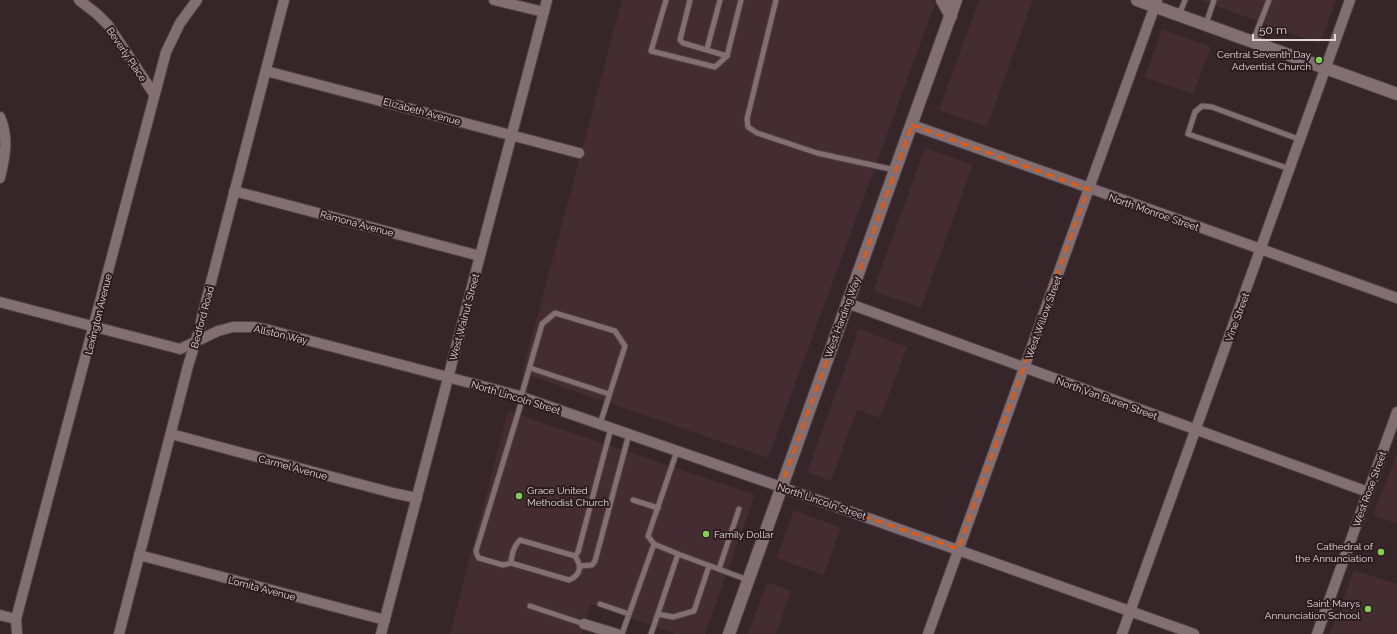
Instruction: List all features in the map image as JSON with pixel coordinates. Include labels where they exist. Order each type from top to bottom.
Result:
[{"type":"street","name":"Beverly Place","points":[[79,0],[108,25],[154,94]]},
{"type":"street","name":"Lexington Avenue","points":[[17,634],[16,619],[94,327],[154,94],[171,40],[180,23],[197,0]]},
{"type":"street","name":"Bedford Road","points":[[118,634],[188,366],[196,342],[284,0]]},
{"type":"street","points":[[494,0],[544,12]]},
{"type":"street","name":"West Walnut Street","points":[[381,634],[547,0]]},
{"type":"street","points":[[942,0],[951,16]]},
{"type":"street","name":"West Harding Way","points":[[729,634],[956,0]]},
{"type":"street","points":[[1137,0],[1156,3],[1179,15],[1397,94]]},
{"type":"street","name":"Vine Street","points":[[1122,634],[1301,140],[1350,0]]},
{"type":"street","name":"West Willow Street","points":[[928,634],[1156,3]]},
{"type":"street","name":"Elizabeth Avenue","points":[[266,71],[579,153]]},
{"type":"street","points":[[0,117],[3,125],[6,146],[0,178]]},
{"type":"street","name":"North Monroe Street","points":[[912,125],[1088,189],[1262,248],[1397,298]]},
{"type":"street","name":"Ramona Avenue","points":[[234,191],[480,256]]},
{"type":"street","name":"Allston Way","points":[[0,302],[180,349],[218,331],[233,328],[253,327],[448,377]]},
{"type":"street","name":"North Van Buren Street","points":[[847,303],[1368,492]]},
{"type":"street","name":"North Lincoln Street","points":[[448,377],[522,397],[958,549],[1194,634]]},
{"type":"street","name":"West Rose Street","points":[[1317,634],[1397,412]]},
{"type":"street","name":"Carmel Avenue","points":[[171,434],[393,493],[417,498]]},
{"type":"street","name":"Lomita Avenue","points":[[139,556],[385,620]]},
{"type":"street","points":[[0,615],[16,619]]},
{"type":"street","points":[[584,624],[617,634]]},
{"type":"lane","points":[[666,0],[651,51],[715,67],[727,56],[741,0]]},
{"type":"lane","points":[[690,0],[680,40],[683,43],[727,56]]},
{"type":"lane","points":[[707,49],[720,0]]},
{"type":"lane","points":[[776,0],[747,118],[748,127],[757,133],[817,153],[896,170]]},
{"type":"lane","points":[[1179,15],[1185,0]]},
{"type":"lane","points":[[1206,25],[1214,0]]},
{"type":"lane","points":[[1253,42],[1269,0]]},
{"type":"lane","points":[[1290,169],[1188,134],[1195,112],[1202,106],[1212,107],[1301,140]]},
{"type":"lane","points":[[511,563],[512,551],[520,540],[575,556],[580,562],[580,566],[574,577],[568,580],[511,563],[503,566],[479,558],[476,551],[542,324],[555,313],[615,331],[625,346],[600,424]]},
{"type":"lane","points":[[530,368],[609,394]]},
{"type":"lane","points":[[575,556],[578,552],[611,428]]},
{"type":"lane","points":[[580,566],[592,565],[597,556],[629,434]]},
{"type":"lane","points":[[677,451],[648,536],[654,544],[748,580]]},
{"type":"lane","points":[[633,500],[658,508]]},
{"type":"lane","points":[[718,569],[739,509]]},
{"type":"lane","points":[[622,634],[654,544]]},
{"type":"lane","points":[[651,634],[678,554]]},
{"type":"lane","points":[[658,614],[672,617],[694,611],[709,566]]},
{"type":"lane","points":[[600,604],[629,614]]},
{"type":"lane","points":[[530,606],[584,624]]},
{"type":"highlighted area","points":[[912,125],[1088,189],[958,549],[781,487]]},
{"type":"shaded area","points":[[622,0],[932,0],[935,4],[768,458],[522,373]]},
{"type":"shaded area","points":[[979,0],[1033,0],[987,127],[939,110]]},
{"type":"shaded area","points":[[1200,0],[1336,0],[1320,44]]},
{"type":"shaded area","points":[[1162,29],[1211,47],[1193,94],[1145,77]]},
{"type":"shaded area","points":[[925,148],[973,165],[921,308],[873,291]]},
{"type":"shaded area","points":[[859,329],[907,347],[880,418],[857,410],[831,481],[807,472]]},
{"type":"shaded area","points":[[508,411],[755,495],[705,634],[676,634],[591,604],[582,634],[450,634]]},
{"type":"shaded area","points":[[1397,454],[1397,524],[1373,515]]},
{"type":"shaded area","points":[[794,510],[841,528],[824,575],[776,558]]},
{"type":"shaded area","name":"Saint Marys Annunciation School","points":[[1354,570],[1397,584],[1397,634],[1330,634]]},
{"type":"shaded area","points":[[767,582],[791,591],[776,634],[748,634]]},
{"type":"place","name":"Central Seventh Day Adventist Church","points":[[1319,60]]},
{"type":"place","name":"Grace United Methodist Church","points":[[519,496]]},
{"type":"place","name":"Family Dollar","points":[[706,534]]},
{"type":"place","name":"Cathedral of the Annunciation","points":[[1381,552]]},
{"type":"place","name":"Saint Marys Annunciation School","points":[[1368,609]]}]
